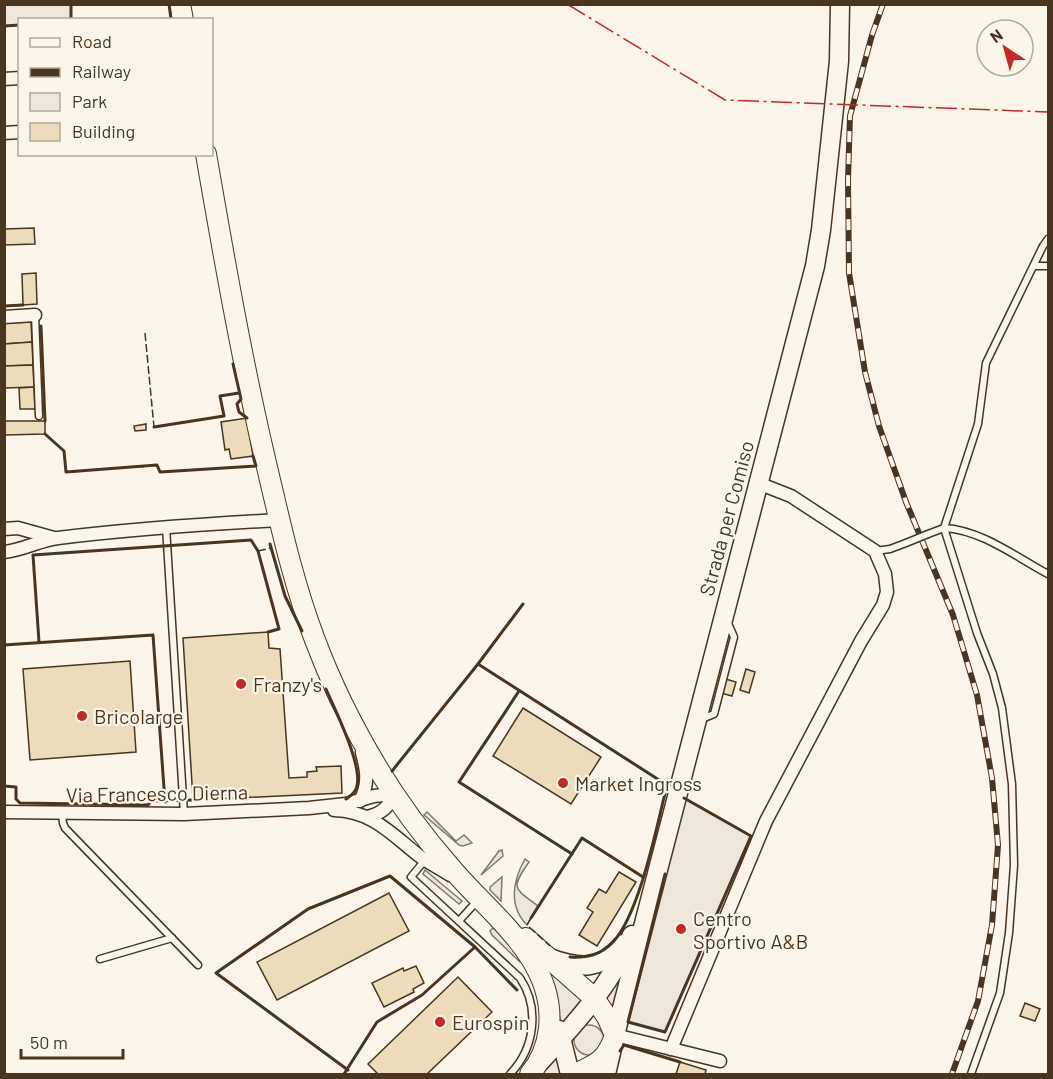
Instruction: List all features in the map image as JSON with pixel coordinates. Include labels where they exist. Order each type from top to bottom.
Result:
[{"type":"main road","name":"Strada per Comiso","points":[[614,1037],[817,257],[839,61],[840,4]]},
{"type":"main road","points":[[206,156],[254,410],[279,520],[315,639],[352,721],[393,794],[465,884],[528,952],[540,973],[562,1038],[570,1074]]},
{"type":"main road","points":[[535,1069],[574,1024],[620,961],[654,881]]},
{"type":"main road","points":[[479,899],[594,998],[607,1017],[614,1037],[604,1067]]},
{"type":"main road","points":[[549,958],[568,965],[591,966],[611,956],[633,931]]},
{"type":"main road","points":[[535,1069],[548,1033],[549,1003]]},
{"type":"main road","points":[[574,1024],[584,1018],[593,1018],[602,1021],[614,1037]]},
{"type":"main road","points":[[562,1038],[574,1058],[596,1062],[604,1067]]},
{"type":"main road","points":[[575,1074],[604,1067]]},
{"type":"street","points":[[4,317],[35,315]]},
{"type":"street","points":[[671,1049],[766,821],[861,641],[883,605],[887,592],[885,574],[875,551],[791,496],[758,483]]},
{"type":"street","points":[[4,552],[20,551],[54,538],[166,527],[279,520]]},
{"type":"street","points":[[4,529],[18,528],[54,538]]},
{"type":"street","points":[[18,528],[20,551]]},
{"type":"street","points":[[352,721],[368,777],[360,801]]},
{"type":"street","points":[[309,808],[393,794],[388,806],[382,812],[367,817]]},
{"type":"street","points":[[309,808],[342,810],[367,817],[395,834],[426,860],[465,884]]},
{"type":"street","name":"Via Francesco Dierna","points":[[4,812],[184,814],[309,808]]},
{"type":"street","points":[[614,1037],[720,1061]]},
{"type":"lane","points":[[971,1074],[1000,993],[1009,933],[1014,865],[1012,784],[1002,708],[993,674],[977,633],[944,528],[978,424],[986,363],[1048,239]]},
{"type":"lane","points":[[1034,266],[1048,266]]},
{"type":"lane","points":[[35,315],[39,416]]},
{"type":"lane","points":[[166,527],[184,814]]},
{"type":"lane","points":[[875,551],[890,549],[944,528],[958,529],[975,534],[1048,574]]},
{"type":"lane","points":[[62,814],[65,828],[198,965]]},
{"type":"lane","points":[[426,860],[411,877],[520,978],[527,989],[533,1019],[531,1038],[525,1052],[510,1074]]},
{"type":"lane","points":[[459,921],[479,899]]},
{"type":"lane","points":[[100,959],[172,938]]},
{"type":"green space","points":[[4,5],[71,5],[71,18],[18,18],[18,25],[5,26]]},
{"type":"green space","name":"Centro Sportivo A&B","points":[[684,798],[751,836],[665,1032],[628,1022]]},
{"type":"green space","points":[[427,812],[456,841],[464,835],[472,843],[459,845],[424,815]]},
{"type":"green space","points":[[502,850],[503,856],[481,875],[499,851]]},
{"type":"green space","points":[[525,859],[529,862],[519,878],[517,887],[538,906],[527,925],[517,910],[514,893],[515,884]]},
{"type":"green space","points":[[425,870],[462,901],[459,904],[423,874]]},
{"type":"green space","points":[[502,877],[501,901],[490,890],[490,887]]},
{"type":"green space","points":[[493,928],[507,937],[525,961],[520,962],[492,935],[490,931]]},
{"type":"green space","points":[[557,970],[586,995],[566,1024],[561,1022],[548,974]]},
{"type":"green space","points":[[622,970],[615,1015],[600,997]]},
{"type":"green space","points":[[589,1025],[600,1029],[604,1040],[600,1051],[589,1055],[578,1051],[574,1040],[578,1029]]},
{"type":"green space","points":[[558,1052],[563,1074],[539,1074]]},
{"type":"building","points":[[34,228],[35,244],[4,245],[4,229]]},
{"type":"building","points":[[36,273],[37,304],[23,305],[22,274]]},
{"type":"building","points":[[31,322],[32,342],[4,344],[4,323]]},
{"type":"building","points":[[32,342],[33,365],[4,366],[4,344]]},
{"type":"building","points":[[33,365],[34,387],[4,388],[4,366]]},
{"type":"building","points":[[34,387],[35,409],[20,409],[19,388]]},
{"type":"building","points":[[247,418],[253,456],[231,459],[229,449],[225,450],[221,422]]},
{"type":"building","points":[[5,421],[45,421],[45,434],[5,435]]},
{"type":"building","points":[[146,424],[146,430],[135,431],[134,426]]},
{"type":"building","points":[[268,632],[269,648],[280,649],[289,778],[307,777],[307,772],[317,771],[316,767],[341,766],[342,793],[193,800],[183,638]]},
{"type":"building","points":[[130,661],[136,752],[30,760],[23,669]]},
{"type":"building","points":[[746,669],[755,672],[749,693],[740,690]]},
{"type":"building","points":[[722,678],[736,682],[732,696],[717,692]]},
{"type":"building","points":[[523,708],[601,757],[571,804],[493,756]]},
{"type":"building","points":[[619,872],[636,882],[597,946],[579,935],[593,912],[587,908],[599,889],[606,893]]},
{"type":"building","points":[[389,893],[409,931],[277,1000],[257,962]]},
{"type":"building","points":[[416,966],[424,983],[413,989],[414,992],[384,1007],[372,983],[403,968],[404,971]]},
{"type":"building","points":[[458,977],[492,1012],[427,1074],[378,1074],[368,1064]]},
{"type":"building","points":[[1025,1003],[1040,1009],[1035,1021],[1020,1016]]},
{"type":"building","points":[[680,1062],[706,1070],[705,1074],[676,1074]]},
{"type":"railway","points":[[883,4],[850,116],[849,273],[865,372],[879,426],[906,502],[953,615],[977,695],[992,778],[998,845],[992,925],[978,1001],[952,1074]]},
{"type":"fence","points":[[145,333],[154,427]]},
{"type":"fence","points":[[258,551],[271,548]]},
{"type":"fence","points":[[531,918],[527,925],[550,946]]},
{"type":"wall","points":[[71,4],[71,18]]},
{"type":"wall","points":[[169,4],[171,18]]},
{"type":"wall","points":[[4,26],[18,25]]},
{"type":"wall","points":[[4,306],[23,305]]},
{"type":"wall","points":[[41,326],[45,421]]},
{"type":"wall","points":[[233,364],[241,399],[237,404],[239,412],[247,418]]},
{"type":"wall","points":[[154,427],[224,416],[220,396],[239,393]]},
{"type":"wall","points":[[45,434],[64,451],[66,472],[157,465],[160,472],[256,466],[253,456]]},
{"type":"wall","points":[[39,642],[33,555],[251,540],[258,551],[279,629],[268,632]]},
{"type":"wall","points":[[270,544],[285,596],[302,631]]},
{"type":"wall","points":[[392,771],[523,604]]},
{"type":"wall","points":[[4,645],[153,635],[165,802]]},
{"type":"wall","points":[[478,664],[667,785],[646,868],[623,929],[613,942],[599,953],[570,957]]},
{"type":"wall","points":[[326,689],[348,739],[356,768],[358,780],[356,789],[346,799]]},
{"type":"wall","points":[[519,691],[459,782],[572,854]]},
{"type":"wall","points":[[4,786],[16,787],[16,799],[20,803],[148,805],[151,801],[193,800]]},
{"type":"wall","points":[[665,874],[628,1022],[665,1032],[751,836],[684,798]]},
{"type":"wall","points":[[531,918],[582,838],[643,877]]},
{"type":"wall","points":[[348,1070],[216,973],[308,909],[390,876],[475,947],[517,990]]},
{"type":"wall","points":[[344,1074],[377,1022],[422,995],[475,947]]},
{"type":"wall","points":[[620,1051],[624,1045],[680,1062]]},
{"type":"power","points":[[567,4],[725,100],[1048,112]]},
{"type":"place","name":"Franzy's","points":[[241,684]]},
{"type":"place","name":"Bricolarge","points":[[82,716]]},
{"type":"place","name":"Market Ingross","points":[[563,783]]},
{"type":"place","name":"Centro Sportivo A&B","points":[[681,929]]},
{"type":"place","name":"Eurospin","points":[[440,1022]]}]
